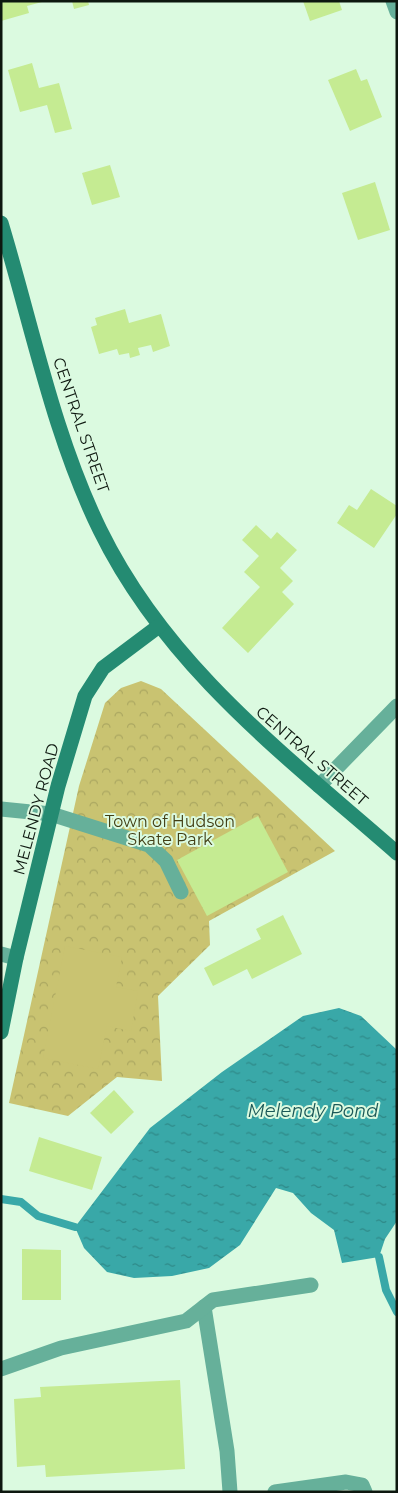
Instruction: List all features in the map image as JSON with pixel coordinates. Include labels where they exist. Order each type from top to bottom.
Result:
[{"type":"street","points":[[393,1],[397,12]]},
{"type":"street","name":"CENTRAL STREET","points":[[1,223],[51,400],[74,468],[100,530],[129,581],[159,626],[199,674],[234,711],[397,853]]},
{"type":"street","name":"MELENDY ROAD","points":[[1,1032],[16,958],[52,814],[85,696],[103,668],[159,626]]},
{"type":"street","points":[[320,786],[397,706]]},
{"type":"street","points":[[1,809],[52,814],[149,845],[166,861],[181,892]]},
{"type":"street","points":[[1,954],[16,958]]},
{"type":"street","points":[[1,1369],[61,1348],[186,1321],[213,1300],[311,1284]]},
{"type":"street","points":[[204,1307],[227,1451],[230,1492]]},
{"type":"street","points":[[275,1492],[346,1482],[362,1484],[365,1492]]},
{"type":"green space","name":"Town of Hudson Skate Park","points":[[141,681],[161,689],[335,851],[209,921],[210,945],[158,996],[162,1081],[117,1077],[68,1116],[9,1103],[79,786],[105,703],[121,688]]},
{"type":"green space","points":[[65,946],[122,957],[116,987],[138,991],[131,1031],[107,1026],[98,1069],[43,1058]]},
{"type":"water","name":"Melendy Pond","points":[[339,1008],[361,1016],[397,1050],[397,1221],[385,1239],[379,1257],[342,1263],[334,1230],[311,1213],[293,1193],[276,1188],[240,1245],[209,1268],[172,1276],[134,1278],[107,1272],[84,1248],[75,1227],[150,1128],[222,1072],[303,1016]]},
{"type":"building","points":[[1,1],[42,2],[27,6],[29,13],[1,21]]},
{"type":"building","points":[[72,1],[88,1],[89,5],[74,9]]},
{"type":"building","points":[[303,1],[339,1],[342,10],[310,21]]},
{"type":"building","points":[[32,63],[39,88],[59,83],[72,129],[55,133],[47,105],[20,112],[8,70]]},
{"type":"building","points":[[356,69],[361,81],[367,79],[382,117],[350,131],[328,80]]},
{"type":"building","points":[[110,165],[120,197],[92,205],[82,173]]},
{"type":"building","points":[[375,182],[390,230],[358,240],[342,193]]},
{"type":"building","points":[[125,309],[129,323],[161,314],[170,346],[153,352],[151,345],[138,348],[140,355],[130,358],[129,353],[119,355],[117,349],[99,354],[91,327],[97,325],[95,318]]},
{"type":"building","points":[[371,489],[397,506],[397,514],[374,548],[337,523],[349,505],[357,510]]},
{"type":"building","points":[[256,525],[271,539],[277,532],[297,550],[280,568],[293,581],[282,592],[294,604],[248,653],[222,628],[260,587],[244,572],[259,556],[242,540]]},
{"type":"building","points":[[258,816],[288,872],[207,916],[177,860]]},
{"type":"building","points":[[283,915],[302,954],[252,979],[247,969],[213,986],[204,968],[261,939],[256,929]]},
{"type":"building","points":[[114,1090],[134,1112],[111,1134],[90,1113]]},
{"type":"building","points":[[39,1137],[102,1157],[92,1190],[29,1171]]},
{"type":"building","points":[[22,1249],[61,1250],[61,1300],[22,1300]]},
{"type":"building","points":[[180,1380],[185,1469],[46,1477],[45,1465],[17,1467],[14,1399],[41,1397],[40,1387]]},
{"type":"waterway","points":[[1,1199],[21,1202],[38,1216],[75,1227]]},
{"type":"waterway","points":[[379,1257],[386,1290],[397,1312]]}]
